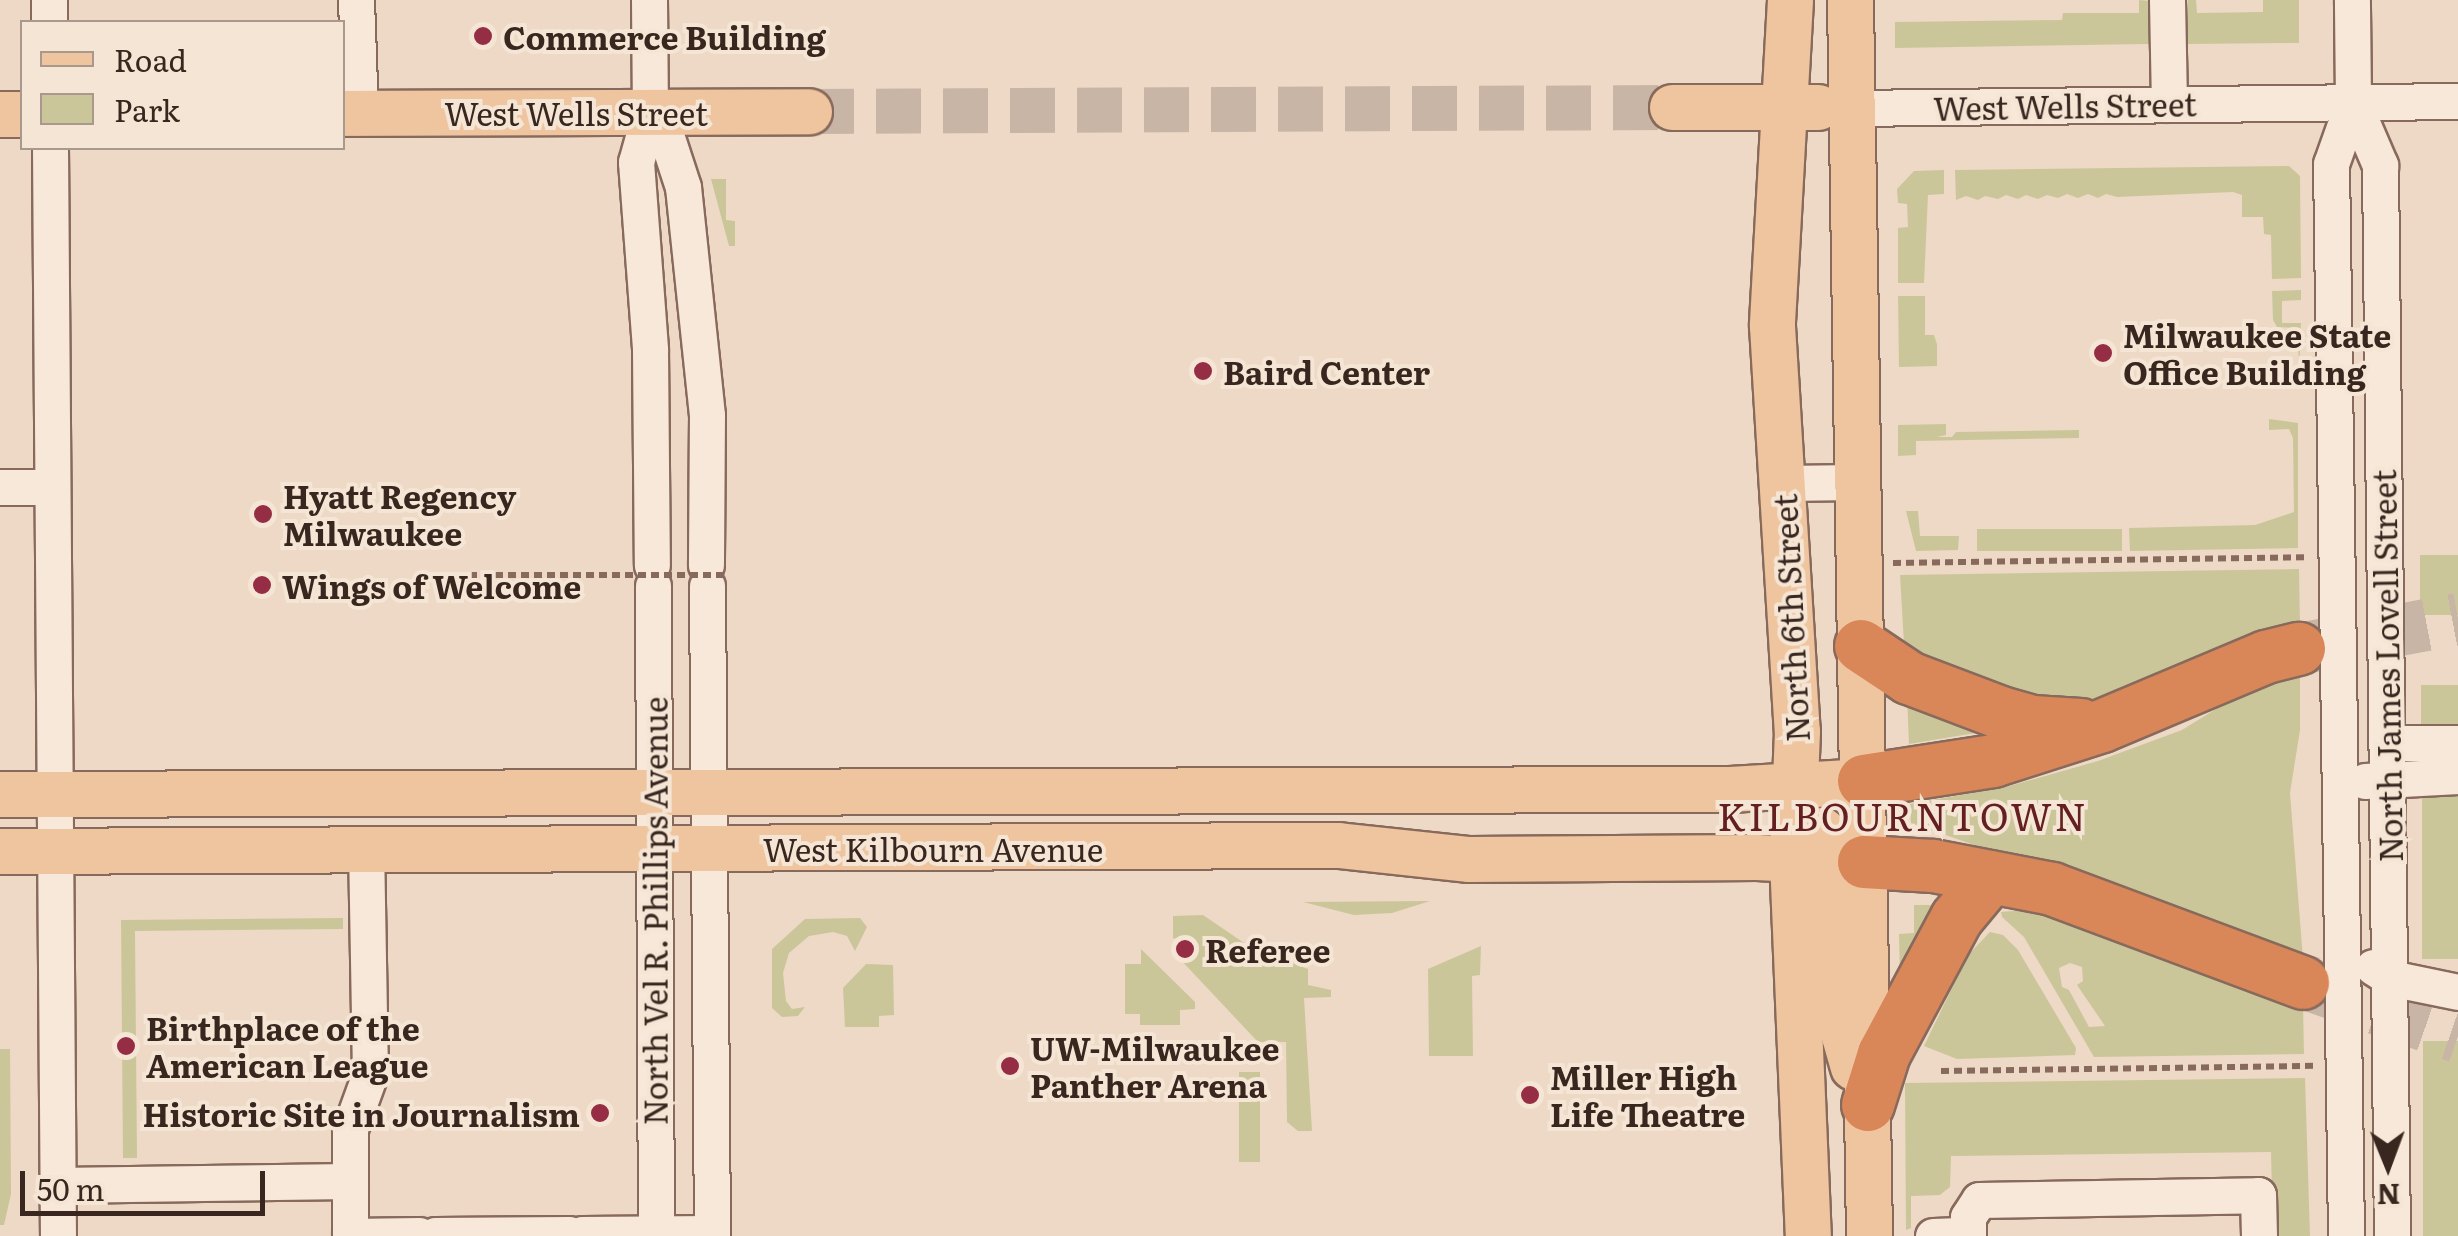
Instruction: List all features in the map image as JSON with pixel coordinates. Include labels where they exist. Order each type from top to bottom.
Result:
[{"type":"highway","points":[[1861,646],[1909,678],[2001,713],[2033,722],[2102,726]]},
{"type":"highway","points":[[1864,781],[1993,761],[2102,726],[2266,657],[2300,648]]},
{"type":"highway","points":[[1827,860],[1991,877],[2052,889],[2303,982]]},
{"type":"highway","points":[[1868,1104],[1884,1054],[1957,918],[1991,877]]},
{"type":"main road","name":"North 6th Street","points":[[1790,0],[1772,326],[1798,731],[1796,786]]},
{"type":"main road","name":"North 6th Street","points":[[1808,1236],[1827,860],[1864,781],[1850,0]]},
{"type":"main road","name":"West Wells Street","points":[[1672,107],[1850,108]]},
{"type":"main road","name":"West Wells Street","points":[[351,113],[808,111]]},
{"type":"main road","name":"West Kilbourn Avenue","points":[[0,794],[1242,791],[1796,786],[1864,781]]},
{"type":"main road","points":[[1796,786],[1817,814],[1827,860]]},
{"type":"main road","name":"West Kilbourn Avenue","points":[[0,851],[1338,846],[1470,859],[1827,860]]},
{"type":"main road","name":"North 6th Street","points":[[1827,860],[1868,1104],[1869,1236]]},
{"type":"street","points":[[351,113],[356,0]]},
{"type":"street","name":"North Vel R. Phillips Avenue","points":[[649,0],[650,112],[636,162],[650,350],[656,1234]]},
{"type":"street","points":[[2168,0],[2169,104]]},
{"type":"street","name":"North James Lovell Street","points":[[2346,1236],[2343,804],[2331,164],[2353,102],[2352,0]]},
{"type":"street","name":"West Wells Street","points":[[1850,108],[2458,101]]},
{"type":"street","name":"North James Lovell Street","points":[[2353,102],[2380,165],[2392,1236]]},
{"type":"street","name":"North Vel R. Phillips Avenue","points":[[650,112],[666,135],[678,165],[707,415],[714,575],[710,792],[712,1234]]},
{"type":"street","points":[[50,150],[58,1236]]},
{"type":"street","points":[[1784,483],[1856,482]]},
{"type":"street","points":[[0,488],[51,487]]},
{"type":"street","points":[[2343,804],[2351,788],[2387,760],[2458,743]]},
{"type":"street","points":[[2387,760],[2458,776]]},
{"type":"street","points":[[1242,791],[1242,846]]},
{"type":"street","points":[[366,850],[370,1074],[350,1129],[350,1236],[419,1235]]},
{"type":"street","points":[[2344,946],[2390,978],[2458,992]]},
{"type":"street","points":[[56,1185],[350,1182]]},
{"type":"street","points":[[1933,1236],[1968,1236],[1968,1217],[1979,1200],[2258,1195],[2258,1236]]},
{"type":"street","points":[[435,1235],[712,1234]]},
{"type":"path","points":[[1892,564],[2298,557]]},
{"type":"path","points":[[430,576],[714,575]]},
{"type":"path","points":[[1941,1071],[2302,1066]]},
{"type":"green space","points":[[2139,0],[2149,1],[2149,44],[1895,48],[1895,22],[2062,20],[2063,13],[2139,13]]},
{"type":"green space","points":[[2188,0],[2196,0],[2197,13],[2263,12],[2263,0],[2299,0],[2299,43],[2188,44]]},
{"type":"green space","points":[[2289,166],[2300,176],[2301,278],[2272,279],[2271,235],[2264,234],[2263,217],[2242,217],[2242,195],[2233,192],[2117,197],[2106,194],[2098,198],[2067,194],[2038,199],[2006,195],[1978,200],[1966,196],[1956,200],[1955,170]]},
{"type":"green space","points":[[1944,170],[1944,194],[1928,195],[1924,283],[1898,283],[1898,228],[1908,227],[1907,204],[1898,203],[1897,189],[1914,171]]},
{"type":"green space","points":[[711,179],[726,179],[726,220],[735,221],[735,246],[729,246]]},
{"type":"green space","points":[[2301,290],[2301,300],[2282,301],[2282,323],[2301,323],[2299,378],[2298,328],[2277,327],[2272,291]]},
{"type":"green space","points":[[1898,296],[1925,296],[1925,335],[1934,335],[1937,366],[1899,367]]},
{"type":"green space","points":[[2269,419],[2298,423],[2298,548],[2130,551],[2129,528],[2255,525],[2294,512],[2293,438],[2289,429],[2269,430]]},
{"type":"green space","points":[[1946,424],[1946,435],[1937,437],[1952,437],[1956,432],[2079,430],[2079,438],[1916,441],[1916,455],[1898,456],[1898,425]]},
{"type":"green space","points":[[1906,511],[1918,511],[1920,536],[1959,536],[1958,550],[1916,551]]},
{"type":"green space","points":[[1977,529],[2122,529],[2122,551],[1977,551]]},
{"type":"green space","points":[[2420,555],[2458,555],[2458,615],[2420,615]]},
{"type":"green space","points":[[2299,569],[2300,628],[2082,704],[2064,706],[1905,661],[1900,575]]},
{"type":"green space","points":[[2300,665],[2300,730],[2290,793],[2303,959],[1911,823],[1910,804],[2006,787],[2098,761],[2182,730],[2250,688]]},
{"type":"green space","points":[[2421,685],[2458,685],[2458,726],[2421,726]]},
{"type":"green space","points":[[1907,695],[1994,730],[1909,744]]},
{"type":"green space","points":[[2422,785],[2458,785],[2458,959],[2422,959]]},
{"type":"green space","points":[[1430,901],[1392,913],[1354,915],[1303,902]]},
{"type":"green space","points":[[1914,905],[1934,905],[1900,977],[1899,934],[1914,933]]},
{"type":"green space","points":[[2001,912],[2046,912],[2303,1006],[2304,1054],[2094,1057],[2024,937]],"holes":[[[2070,963],[2082,967],[2083,981],[2077,985],[2105,1026],[2089,1027],[2069,990],[2062,987],[2059,968]]]},
{"type":"green space","points":[[1203,915],[1250,947],[1308,969],[1308,985],[1331,990],[1331,997],[1304,998],[1312,1131],[1298,1131],[1287,1122],[1286,1042],[1258,1042],[1179,958],[1193,953],[1194,945],[1173,938],[1173,916]]},
{"type":"green space","points":[[343,918],[343,929],[135,931],[137,1158],[123,1158],[121,920]]},
{"type":"green space","points":[[860,918],[867,927],[855,951],[847,936],[833,932],[809,936],[789,953],[783,973],[786,1001],[792,1009],[805,1007],[798,1016],[782,1017],[772,1008],[772,949],[805,919]]},
{"type":"green space","points":[[1990,932],[2003,935],[2018,950],[2076,1048],[2075,1055],[1957,1059],[1924,1046],[1968,955]]},
{"type":"green space","points":[[1481,946],[1480,975],[1472,976],[1473,1056],[1429,1056],[1428,969]]},
{"type":"green space","points":[[1141,949],[1195,1002],[1195,1009],[1180,1010],[1180,1025],[1140,1025],[1140,1014],[1125,1014],[1125,964],[1141,964]]},
{"type":"green space","points":[[866,964],[893,965],[894,1015],[879,1016],[879,1027],[845,1027],[843,988]]},
{"type":"green space","points":[[2423,1041],[2458,1041],[2458,1236],[2423,1236]]},
{"type":"green space","points":[[0,1049],[10,1049],[11,1194],[4,1225],[0,1225]]},
{"type":"green space","points":[[1239,1072],[1260,1072],[1260,1162],[1239,1162]]},
{"type":"green space","points":[[2305,1078],[2310,1236],[2273,1236],[2271,1152],[1951,1156],[1950,1187],[1940,1195],[1911,1196],[1911,1228],[1906,1230],[1905,1083]]},
{"type":"tunnel","points":[[809,111],[1672,107]]},
{"type":"tunnel","points":[[2299,649],[2458,619]]},
{"type":"tunnel","points":[[2303,983],[2458,1037]]},
{"type":"place","name":"Commerce Building","points":[[483,36]]},
{"type":"place","name":"Milwaukee State Office Building","points":[[2103,353]]},
{"type":"place","name":"Baird Center","points":[[1203,371]]},
{"type":"place","name":"Hyatt Regency Milwaukee","points":[[263,514]]},
{"type":"place","name":"Wings of Welcome","points":[[262,585]]},
{"type":"place","name":"Referee","points":[[1185,949]]},
{"type":"place","name":"Birthplace of the American League","points":[[126,1046]]},
{"type":"place","name":"UW-Milwaukee Panther Arena","points":[[1010,1066]]},
{"type":"place","name":"Miller High Life Theatre","points":[[1530,1095]]},
{"type":"place","name":"Historic Site in Journalism","points":[[600,1113]]},
{"type":"district","name":"KILBOURNTOWN","points":[[1903,815]]}]
